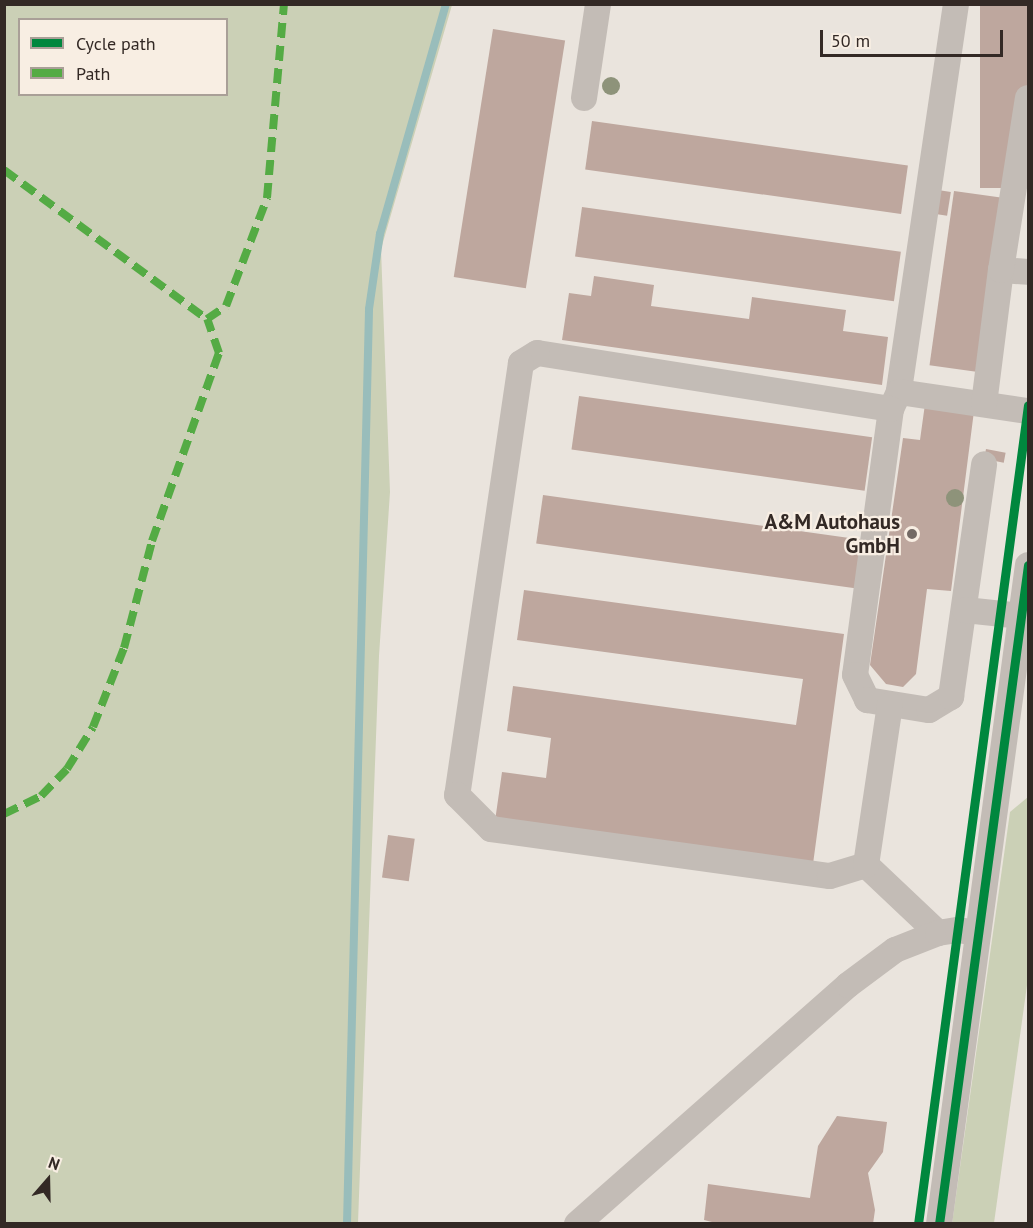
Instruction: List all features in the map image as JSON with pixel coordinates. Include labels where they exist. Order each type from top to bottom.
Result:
[{"type":"street","points":[[584,98],[598,4]]},
{"type":"street","points":[[956,4],[855,675],[867,700],[929,710],[951,697],[984,464]]},
{"type":"street","points":[[984,404],[1001,270],[1029,98]]},
{"type":"street","points":[[1001,270],[1029,272]]},
{"type":"street","points":[[866,865],[830,876],[491,829],[457,795],[521,363],[537,353],[895,401],[984,404],[1029,411]]},
{"type":"street","points":[[939,1224],[1029,565]]},
{"type":"street","points":[[965,610],[1021,616]]},
{"type":"street","points":[[866,865],[890,705]]},
{"type":"street","points":[[866,865],[938,933]]},
{"type":"street","points":[[577,1224],[848,985],[895,950],[938,933],[958,930],[978,933]]},
{"type":"green space","points":[[5,4],[452,5],[381,249],[390,492],[379,656],[358,1223],[5,1223]]},
{"type":"green space","points":[[1028,797],[1028,978],[994,1223],[952,1224],[1010,812]]},
{"type":"building","points":[[980,4],[1027,4],[1027,188],[980,188]]},
{"type":"building","points":[[493,29],[565,40],[526,288],[454,277]]},
{"type":"building","points":[[592,121],[908,165],[901,214],[585,170]]},
{"type":"building","points":[[938,190],[951,192],[947,216],[934,214]]},
{"type":"building","points":[[954,191],[1003,198],[978,372],[930,365]]},
{"type":"building","points":[[582,207],[901,252],[894,301],[575,257]]},
{"type":"building","points":[[594,276],[654,285],[651,306],[749,319],[752,297],[846,310],[843,331],[888,337],[882,385],[562,340],[569,293],[591,296]]},
{"type":"building","points":[[579,396],[872,437],[865,491],[571,449]]},
{"type":"building","points":[[925,404],[974,411],[951,591],[927,589],[916,674],[903,687],[886,684],[870,665],[903,438],[920,440]]},
{"type":"building","points":[[986,449],[1006,453],[1004,463],[984,459]]},
{"type":"building","points":[[543,495],[862,540],[855,588],[536,544]]},
{"type":"building","points":[[524,590],[844,634],[813,864],[495,821],[502,772],[546,778],[551,738],[507,731],[513,686],[796,725],[803,679],[517,640]]},
{"type":"building","points":[[388,835],[415,839],[409,881],[382,878]]},
{"type":"building","points":[[837,1116],[887,1122],[883,1152],[868,1173],[875,1210],[873,1224],[720,1224],[704,1220],[708,1184],[810,1198],[818,1146]]},
{"type":"waterway","points":[[347,1224],[369,309],[380,234],[446,4]]},
{"type":"marked path","points":[[4,170],[207,319],[226,306],[267,198],[284,4]]},
{"type":"marked path","points":[[4,814],[41,796],[67,769],[93,727],[124,648],[152,541],[219,353],[207,319]]},
{"type":"cycle path","points":[[918,1224],[1028,405]]},
{"type":"cycle path","points":[[939,1224],[1028,565]]},
{"type":"place","name":"A&M Autohaus GmbH","points":[[912,534]]}]
